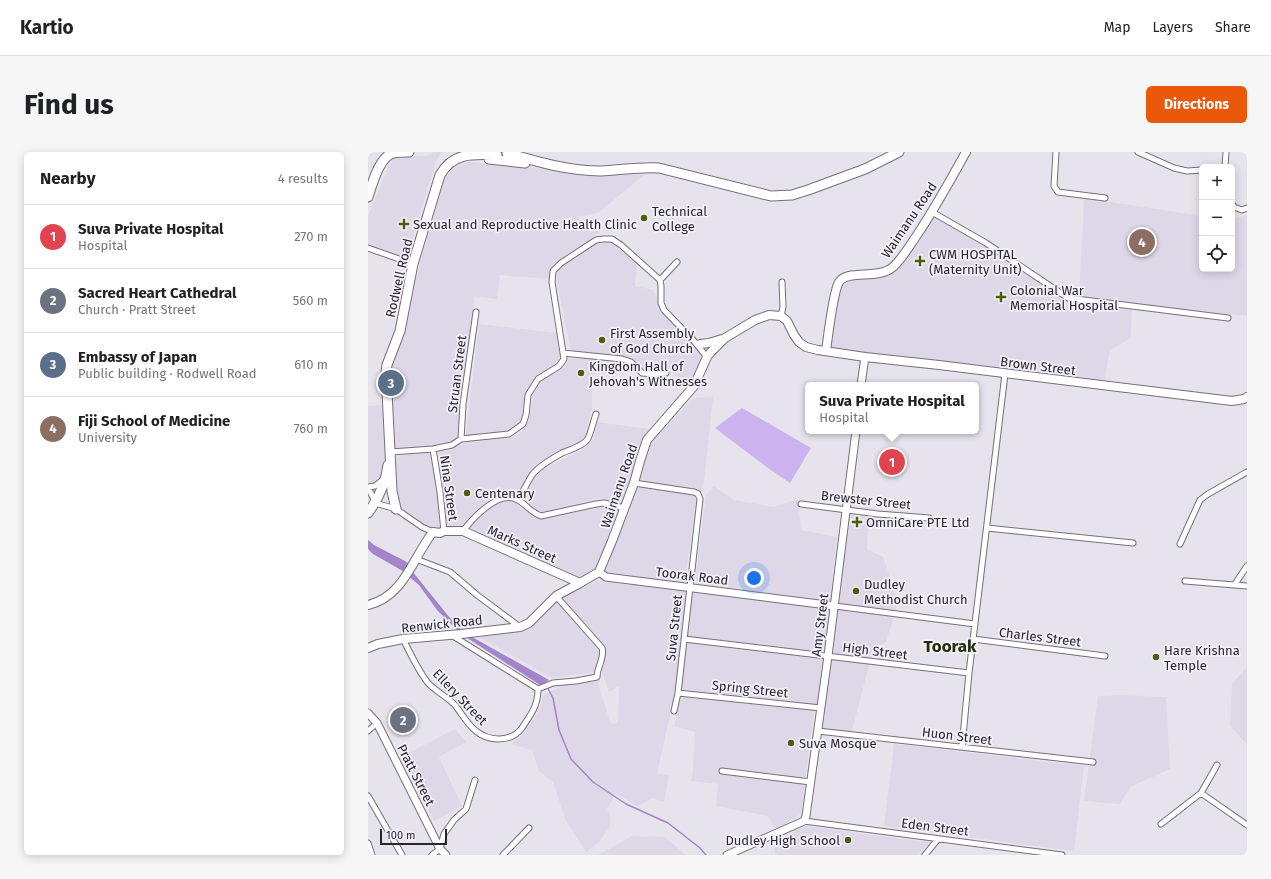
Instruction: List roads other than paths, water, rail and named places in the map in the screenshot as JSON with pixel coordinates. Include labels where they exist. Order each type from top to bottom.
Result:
[{"type":"highway","points":[[368,197],[381,164],[386,157],[392,153],[409,152]]},
{"type":"highway","points":[[460,156],[600,171],[646,167],[659,168],[771,196],[792,195],[808,190],[865,169],[899,152]]},
{"type":"highway","points":[[460,156],[496,154],[503,156],[508,153],[546,165]]},
{"type":"highway","points":[[525,153],[546,165]]},
{"type":"highway","name":"Rodwell Road","points":[[391,452],[387,400],[387,365],[400,331],[413,264],[440,175],[445,165],[460,156]]},
{"type":"highway","points":[[368,513],[375,502],[385,478],[391,452]]},
{"type":"highway","points":[[391,452],[392,491],[396,509]]},
{"type":"main road","name":"Waimanu Road","points":[[826,351],[834,298],[840,281],[845,277],[880,274],[891,268],[901,258],[932,212],[966,152]]},
{"type":"main road","name":"Waimanu Road","points":[[599,572],[634,483],[647,440],[694,386],[709,355],[725,338],[755,320],[769,315],[781,316]]},
{"type":"main road","points":[[781,316],[787,321],[799,342],[806,347],[826,351]]},
{"type":"main road","points":[[696,342],[709,343],[725,338]]},
{"type":"main road","name":"Brown Street","points":[[826,351],[865,358],[940,365],[1232,401],[1246,400]]},
{"type":"main road","points":[[861,382],[865,358]]},
{"type":"main road","name":"Amy Street","points":[[804,821],[807,811],[835,606],[856,434]]},
{"type":"main road","name":"Marks Street","points":[[433,532],[440,533],[444,530],[463,531],[580,583]]},
{"type":"main road","points":[[368,605],[376,602],[396,589],[406,577],[433,532]]},
{"type":"main road","points":[[520,627],[529,623],[556,596],[599,572]]},
{"type":"main road","name":"Toorak Road","points":[[599,572],[606,577],[835,606]]},
{"type":"main road","name":"Renwick Road","points":[[368,648],[378,644],[407,639],[520,627]]},
{"type":"main road","name":"Pratt Street","points":[[368,713],[377,723],[443,852]]},
{"type":"main road","points":[[727,855],[804,821]]},
{"type":"street","points":[[1056,152],[1054,186],[1058,192],[1105,198]]},
{"type":"street","points":[[1138,152],[1174,168],[1187,171],[1199,170]]},
{"type":"street","points":[[1225,164],[1226,152]]},
{"type":"street","points":[[1235,206],[1242,210],[1247,208]]},
{"type":"street","points":[[932,212],[986,243],[1068,298],[1228,318]]},
{"type":"street","points":[[391,452],[433,449],[452,445],[461,439],[509,434],[523,424],[526,415],[528,395],[533,386],[538,379],[559,366],[564,360],[552,282],[553,271],[561,263],[596,240],[612,239],[621,245],[660,280],[662,286],[661,303],[664,310],[709,355]]},
{"type":"street","points":[[368,248],[413,264]]},
{"type":"street","points":[[660,280],[678,262]]},
{"type":"street","points":[[781,316],[783,306],[782,282]]},
{"type":"street","name":"Struan Street","points":[[461,439],[463,404],[476,312]]},
{"type":"street","points":[[564,353],[622,358],[631,362],[642,373],[666,373]]},
{"type":"street","points":[[962,747],[969,673],[1005,374]]},
{"type":"street","points":[[518,500],[536,470],[563,453],[587,441],[590,437],[591,428],[596,414]]},
{"type":"street","name":"Nina Street","points":[[433,449],[444,530]]},
{"type":"street","points":[[1180,544],[1200,500],[1247,472]]},
{"type":"street","points":[[385,478],[375,486],[368,488],[375,502],[396,509],[422,527],[433,532]]},
{"type":"street","name":"Suva Street","points":[[634,483],[694,492],[700,498],[678,693],[674,711]]},
{"type":"street","points":[[463,531],[492,503],[500,498],[518,500],[535,514],[541,516],[596,504],[624,508]]},
{"type":"street","name":"Brewster Street","points":[[801,504],[930,518]]},
{"type":"street","points":[[987,528],[1133,543]]},
{"type":"street","points":[[415,561],[450,572],[477,596],[520,627]]},
{"type":"street","points":[[1235,584],[1247,566]]},
{"type":"street","points":[[1185,581],[1247,586]]},
{"type":"street","points":[[461,634],[538,690],[552,683],[576,682],[597,677],[597,670],[603,652],[602,648],[556,596]]},
{"type":"street","name":"Toorak Road","points":[[835,606],[975,624]]},
{"type":"street","points":[[407,639],[410,652]]},
{"type":"street","name":"Ellery Street","points":[[407,639],[410,652],[428,683],[454,705],[477,733],[488,738],[507,739],[520,731],[536,707],[538,690]]},
{"type":"street","name":"High Street","points":[[684,639],[969,673]]},
{"type":"street","name":"Charles Street","points":[[973,639],[1105,656]]},
{"type":"street","name":"Spring Street","points":[[678,693],[821,708]]},
{"type":"street","points":[[368,731],[377,723]]},
{"type":"street","name":"Huon Street","points":[[818,731],[1093,762]]},
{"type":"street","points":[[1161,824],[1201,793],[1218,765]]},
{"type":"street","points":[[722,771],[811,782]]},
{"type":"street","points":[[432,855],[443,852],[444,834],[454,820],[466,809],[475,780]]},
{"type":"street","points":[[1201,793],[1247,825]]},
{"type":"street","points":[[368,796],[402,855]]},
{"type":"street","name":"Eden Street","points":[[804,821],[1062,855]]},
{"type":"street","points":[[503,855],[528,828]]},
{"type":"street","points":[[925,855],[938,839]]},
{"type":"street","points":[[368,843],[372,855]]},
{"type":"street","points":[[1012,855],[1013,848]]},
{"type":"waterway","points":[[545,683],[553,698],[559,730],[571,759],[593,782],[626,804],[668,823],[700,848],[706,855]]},
{"type":"place","name":"Technical College","points":[[644,218]]},
{"type":"place","name":"Sexual and Reproductive Health Clinic","points":[[404,224]]},
{"type":"place","name":"Fiji School of Medicine","points":[[1142,242]]},
{"type":"place","name":"CWM HOSPITAL (Maternity Unit)","points":[[920,261]]},
{"type":"place","name":"Colonial War Memorial Hospital","points":[[1001,297]]},
{"type":"place","name":"First Assembly of God Church","points":[[602,340]]},
{"type":"place","name":"Kingdom Hall of Jehovah's Witnesses","points":[[581,373]]},
{"type":"place","name":"Embassy of Japan","points":[[391,383]]},
{"type":"place","name":"Suva Private Hospital","points":[[892,462]]},
{"type":"place","name":"Centenary","points":[[467,493]]},
{"type":"place","name":"OmniCare PTE Ltd","points":[[857,522]]},
{"type":"place","name":"Dudley Methodist Church","points":[[856,591]]},
{"type":"place","name":"Hare Krishna Temple","points":[[1156,657]]},
{"type":"place","name":"Sacred Heart Cathedral","points":[[403,720]]},
{"type":"place","name":"Suva Mosque","points":[[791,743]]},
{"type":"place","name":"Dudley High School","points":[[848,840]]},
{"type":"district","name":"Toorak","points":[[950,646]]}]
